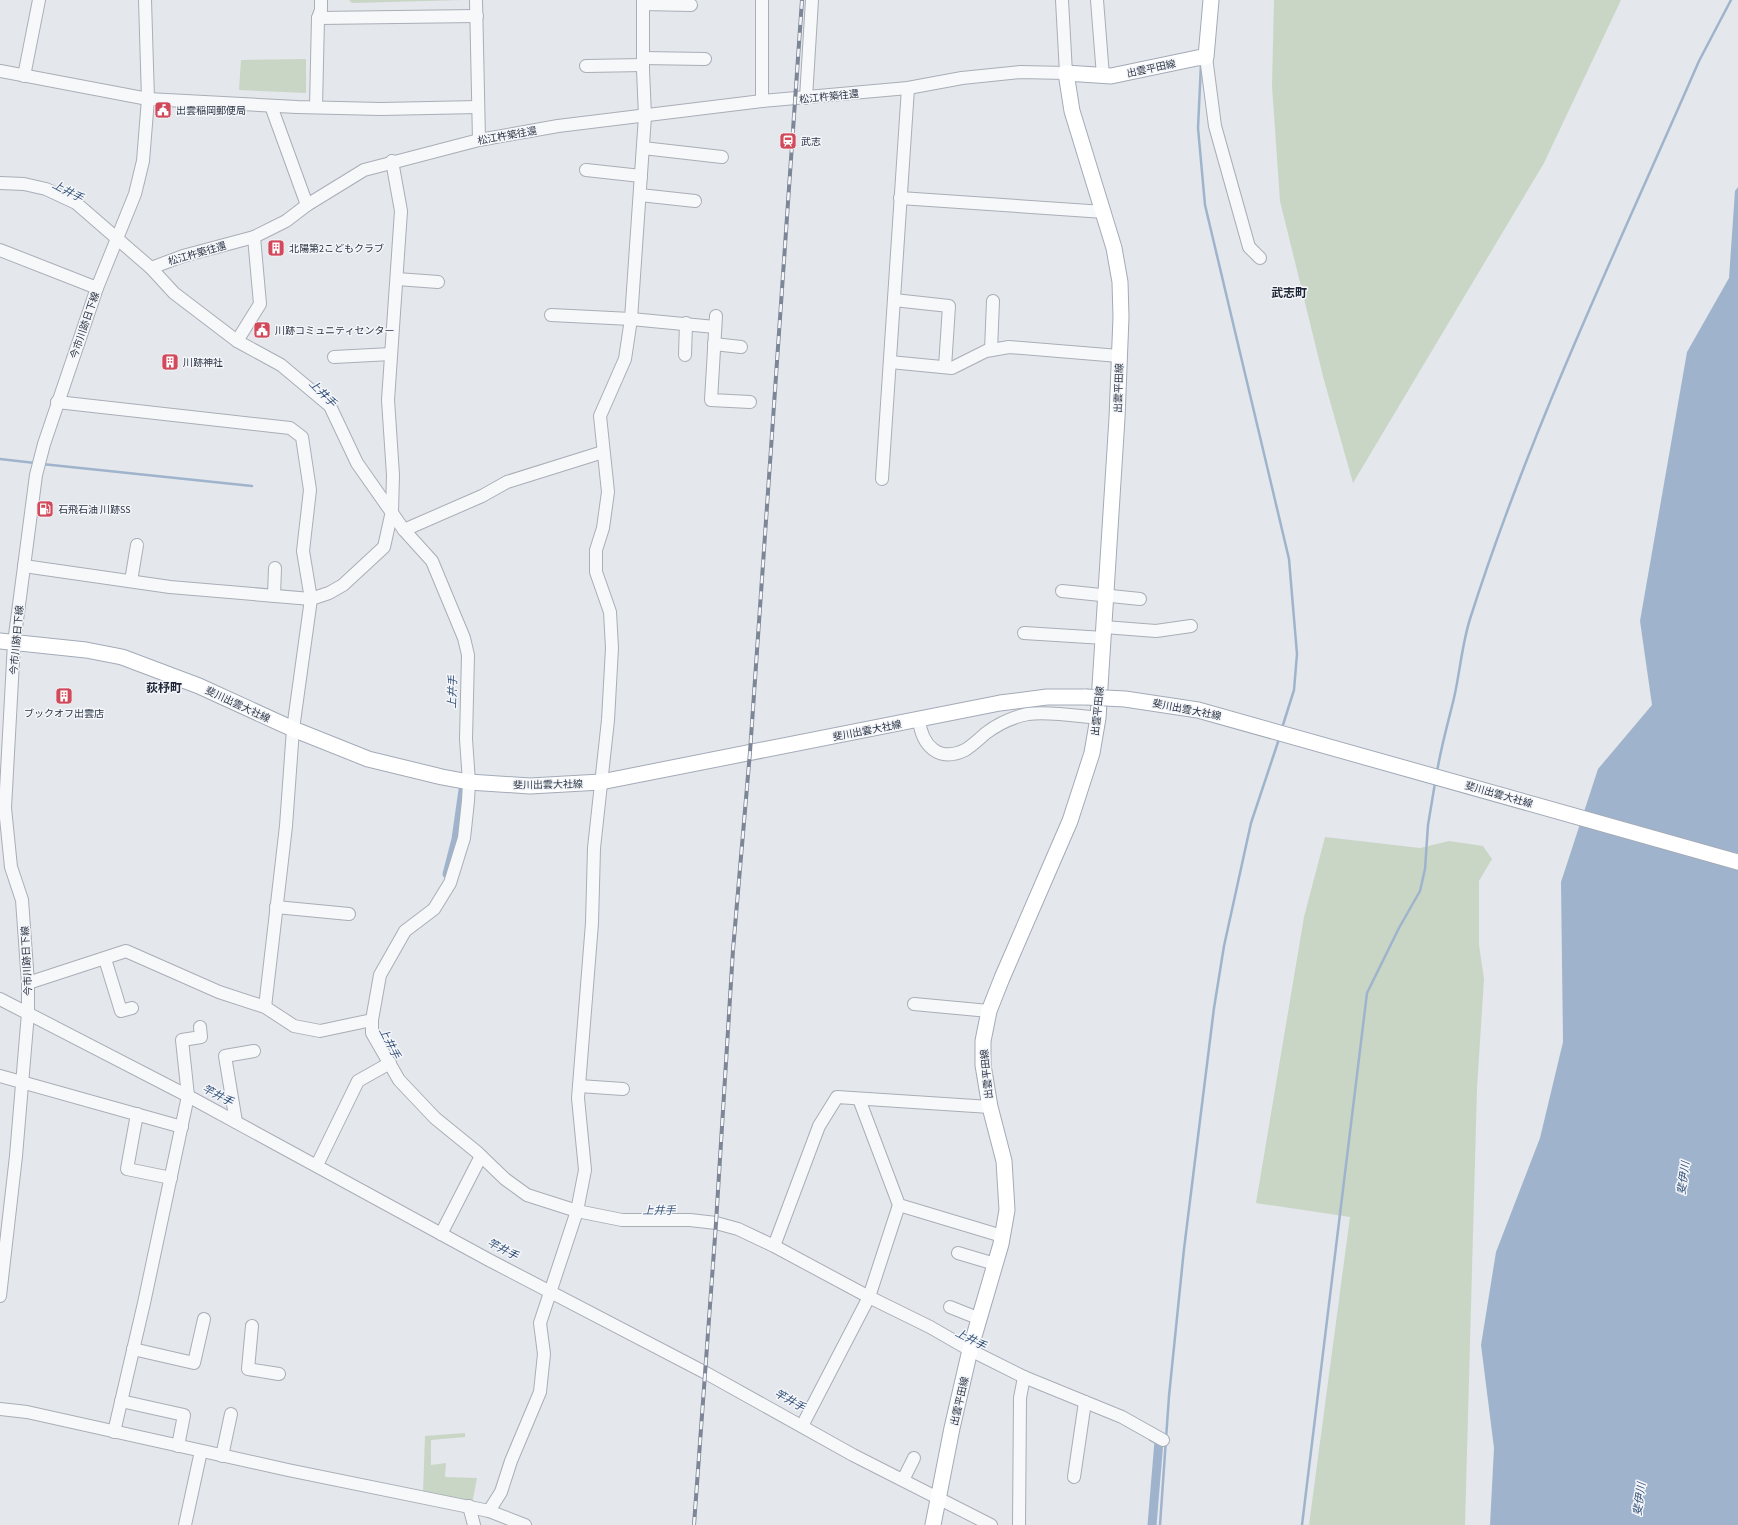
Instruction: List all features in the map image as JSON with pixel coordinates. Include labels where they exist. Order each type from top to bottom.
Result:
[{"type":"main road","points":[[1202,58],[1211,0]]},
{"type":"main road","name":"出雲平田線","points":[[934,1525],[952,1428],[970,1350],[995,1264],[1008,1210],[1004,1160],[990,1108],[983,1066],[983,1041],[989,1011],[1070,821],[1092,753],[1098,718],[1117,418],[1120,282],[1114,248],[1104,212],[1072,110],[1066,73],[1111,76],[1202,58]]},
{"type":"main road","name":"斐川出雲大社線","points":[[7,642],[86,650],[122,657],[199,686],[293,729],[368,759],[469,782],[530,786],[601,782],[1000,703],[1047,697],[1086,697],[1153,702],[1211,713],[1738,862]]},
{"type":"street","points":[[24,76],[39,0]]},
{"type":"street","name":"今市川跡日下線","points":[[0,1296],[16,1156],[28,1013],[28,983],[22,900],[11,868],[3,820],[5,808],[7,642],[24,566],[36,475],[44,444],[57,402],[97,288],[135,194],[143,161],[148,99],[145,0]]},
{"type":"street","points":[[316,107],[318,18],[321,10],[321,0]]},
{"type":"street","points":[[476,0],[479,140]]},
{"type":"street","points":[[762,0],[762,102]]},
{"type":"street","points":[[806,98],[812,0]]},
{"type":"street","points":[[1062,0],[1066,73]]},
{"type":"street","points":[[1097,0],[1103,76]]},
{"type":"street","points":[[489,1511],[501,1492],[540,1392],[544,1354],[540,1323],[549,1291],[577,1211],[585,1170],[578,1098],[592,924],[594,848],[608,720],[612,648],[610,612],[596,572],[596,550],[603,528],[608,492],[600,416],[625,359],[631,319],[645,116],[643,2],[691,5]]},
{"type":"street","points":[[318,18],[477,16]]},
{"type":"street","points":[[1202,58],[1215,126],[1249,247],[1260,258]]},
{"type":"street","points":[[586,66],[705,59]]},
{"type":"street","points":[[0,71],[148,99],[271,106],[380,109],[478,107]]},
{"type":"street","name":"松江杵築往還","points":[[151,268],[183,256],[254,238],[286,221],[307,205],[364,170],[392,161],[479,140],[558,126],[762,102],[908,88],[962,78],[1020,72],[1066,73]]},
{"type":"street","points":[[882,479],[908,88]]},
{"type":"street","points":[[271,106],[307,205]]},
{"type":"street","points":[[643,148],[722,157]]},
{"type":"street","points":[[24,566],[170,587],[311,599],[329,593],[343,585],[384,546],[392,511],[393,475],[388,400],[401,212],[392,161]]},
{"type":"street","points":[[586,170],[641,176]]},
{"type":"street","points":[[0,183],[24,184],[46,189],[76,203],[151,268],[174,293],[237,341],[281,365],[330,406],[357,463],[404,530],[432,561],[464,638],[468,655],[466,739],[469,782],[464,838],[450,883],[434,909],[405,931],[380,975],[372,1020],[372,1033],[399,1080],[435,1118],[481,1156],[504,1179],[527,1195],[577,1211],[622,1220],[690,1220],[716,1223],[738,1230],[774,1246],[868,1297],[930,1326],[970,1350],[1024,1377],[1122,1417],[1163,1440]]},
{"type":"street","points":[[640,195],[695,201]]},
{"type":"street","points":[[900,198],[1104,212]]},
{"type":"street","points":[[237,341],[260,304],[254,238]]},
{"type":"street","points":[[0,250],[97,288]]},
{"type":"street","points":[[397,279],[438,282]]},
{"type":"street","points":[[894,300],[949,306],[945,367]]},
{"type":"street","points":[[991,350],[993,301]]},
{"type":"street","points":[[551,315],[631,319],[686,324],[715,322],[711,400],[750,402]]},
{"type":"street","points":[[685,355],[686,324]]},
{"type":"street","points":[[714,344],[741,347]]},
{"type":"street","points":[[890,362],[952,368],[991,350],[1009,347],[1119,356]]},
{"type":"street","points":[[334,357],[391,354]]},
{"type":"street","points":[[57,402],[290,428],[302,437],[310,490],[303,551],[311,599],[293,729],[286,826],[265,1007]]},
{"type":"street","points":[[404,530],[482,496],[507,482],[603,452]]},
{"type":"street","points":[[131,581],[137,545]]},
{"type":"street","points":[[274,596],[275,568]]},
{"type":"street","points":[[1062,591],[1140,599]]},
{"type":"street","points":[[1024,633],[1104,633],[1156,631],[1191,626]]},
{"type":"street","points":[[919,720],[920,733],[926,744],[934,750],[945,754],[956,754],[966,750],[988,732],[1009,720],[1029,714],[1098,718]]},
{"type":"street","points":[[276,907],[349,914]]},
{"type":"street","points":[[28,983],[126,951],[219,992],[265,1007],[294,1026],[320,1031],[372,1020]]},
{"type":"street","points":[[105,959],[121,1011],[132,1008]]},
{"type":"street","points":[[0,999],[188,1096],[441,1234],[706,1373],[853,1455],[991,1525]]},
{"type":"street","points":[[914,1004],[989,1011]]},
{"type":"street","points":[[114,1432],[188,1096],[182,1040],[201,1038],[200,1027]]},
{"type":"street","points":[[236,1122],[225,1056],[254,1051]]},
{"type":"street","points":[[317,1165],[358,1081],[390,1063]]},
{"type":"street","points":[[0,1076],[182,1127]]},
{"type":"street","points":[[579,1086],[623,1090]]},
{"type":"street","points":[[774,1246],[819,1126],[837,1097],[990,1108]]},
{"type":"street","points":[[802,1426],[868,1297],[899,1205],[859,1099]]},
{"type":"street","points":[[137,1114],[127,1169],[171,1178]]},
{"type":"street","points":[[441,1234],[481,1156]]},
{"type":"street","points":[[899,1205],[1002,1236]]},
{"type":"street","points":[[958,1254],[995,1264]]},
{"type":"street","points":[[950,1307],[980,1319]]},
{"type":"street","points":[[133,1349],[194,1363],[204,1319]]},
{"type":"street","points":[[252,1326],[248,1369],[279,1374]]},
{"type":"street","points":[[1019,1525],[1020,1398],[1024,1377]]},
{"type":"street","points":[[121,1401],[184,1415],[178,1446]]},
{"type":"street","points":[[1074,1477],[1086,1402]]},
{"type":"street","points":[[0,1409],[27,1412],[222,1456],[469,1506],[489,1511],[525,1525]]},
{"type":"street","points":[[222,1456],[231,1414]]},
{"type":"street","points":[[185,1525],[201,1451]]},
{"type":"street","points":[[903,1480],[914,1458]]},
{"type":"street","points":[[469,1506],[474,1525]]},
{"type":"green space","points":[[349,0],[463,0],[352,3]]},
{"type":"green space","points":[[1274,0],[1621,0],[1544,163],[1353,483],[1324,380],[1280,201],[1272,86]]},
{"type":"green space","points":[[306,59],[306,93],[239,90],[241,60]]},
{"type":"green space","points":[[1325,837],[1420,848],[1449,841],[1483,846],[1492,859],[1479,881],[1479,945],[1484,979],[1477,1088],[1465,1525],[1309,1525],[1350,1217],[1256,1203],[1304,917]]},
{"type":"green space","points":[[465,1433],[465,1437],[431,1440],[431,1465],[446,1463],[445,1477],[477,1478],[472,1504],[423,1493],[425,1436]]},
{"type":"water","name":"斐伊川","points":[[1738,187],[1738,1525],[1490,1525],[1494,1448],[1481,1345],[1496,1252],[1540,1138],[1563,1042],[1561,882],[1598,769],[1652,705],[1640,621],[1687,352],[1729,278],[1735,191]]},
{"type":"waterway","points":[[1437,772],[1456,688],[1467,629],[1494,547],[1520,477],[1607,268],[1699,61],[1731,0]]},
{"type":"waterway","points":[[1201,64],[1198,128],[1205,205],[1289,559],[1297,654],[1294,690],[1282,728]]},
{"type":"waterway","points":[[0,459],[35,463]]},
{"type":"waterway","points":[[42,464],[252,486]]},
{"type":"waterway","points":[[1160,1525],[1169,1396],[1184,1249],[1214,1008],[1224,946],[1251,823],[1279,739]]},
{"type":"waterway","points":[[1302,1525],[1367,993],[1399,928],[1420,891],[1425,869],[1428,825],[1435,783]]},
{"type":"waterway","name":"上井手","points":[[447,874],[456,839],[463,790]]},
{"type":"waterway","name":"上井手","points":[[1152,1437],[1159,1441],[1152,1525]]},
{"type":"railway","points":[[694,1525],[716,1223],[733,950],[750,752],[802,0]]},
{"type":"place","name":"出雲稲岡郵便局","points":[[163,110]]},
{"type":"place","name":"武志","points":[[788,141]]},
{"type":"place","name":"北陽第2こどもクラブ","points":[[276,248]]},
{"type":"place","name":"川跡コミュニティセンター","points":[[262,330]]},
{"type":"place","name":"川跡神社","points":[[170,362]]},
{"type":"place","name":"石飛石油 川跡SS","points":[[45,509]]},
{"type":"place","name":"ブックオフ出雲店","points":[[64,696]]},
{"type":"district","name":"武志町","points":[[1289,293]]},
{"type":"district","name":"荻杼町","points":[[164,688]]},
{"type":"water label","name":"竿井手","points":[[218,1095]]},
{"type":"water label","name":"竿井手","points":[[503,1249]]},
{"type":"water label","name":"竿井手","points":[[790,1400]]}]
